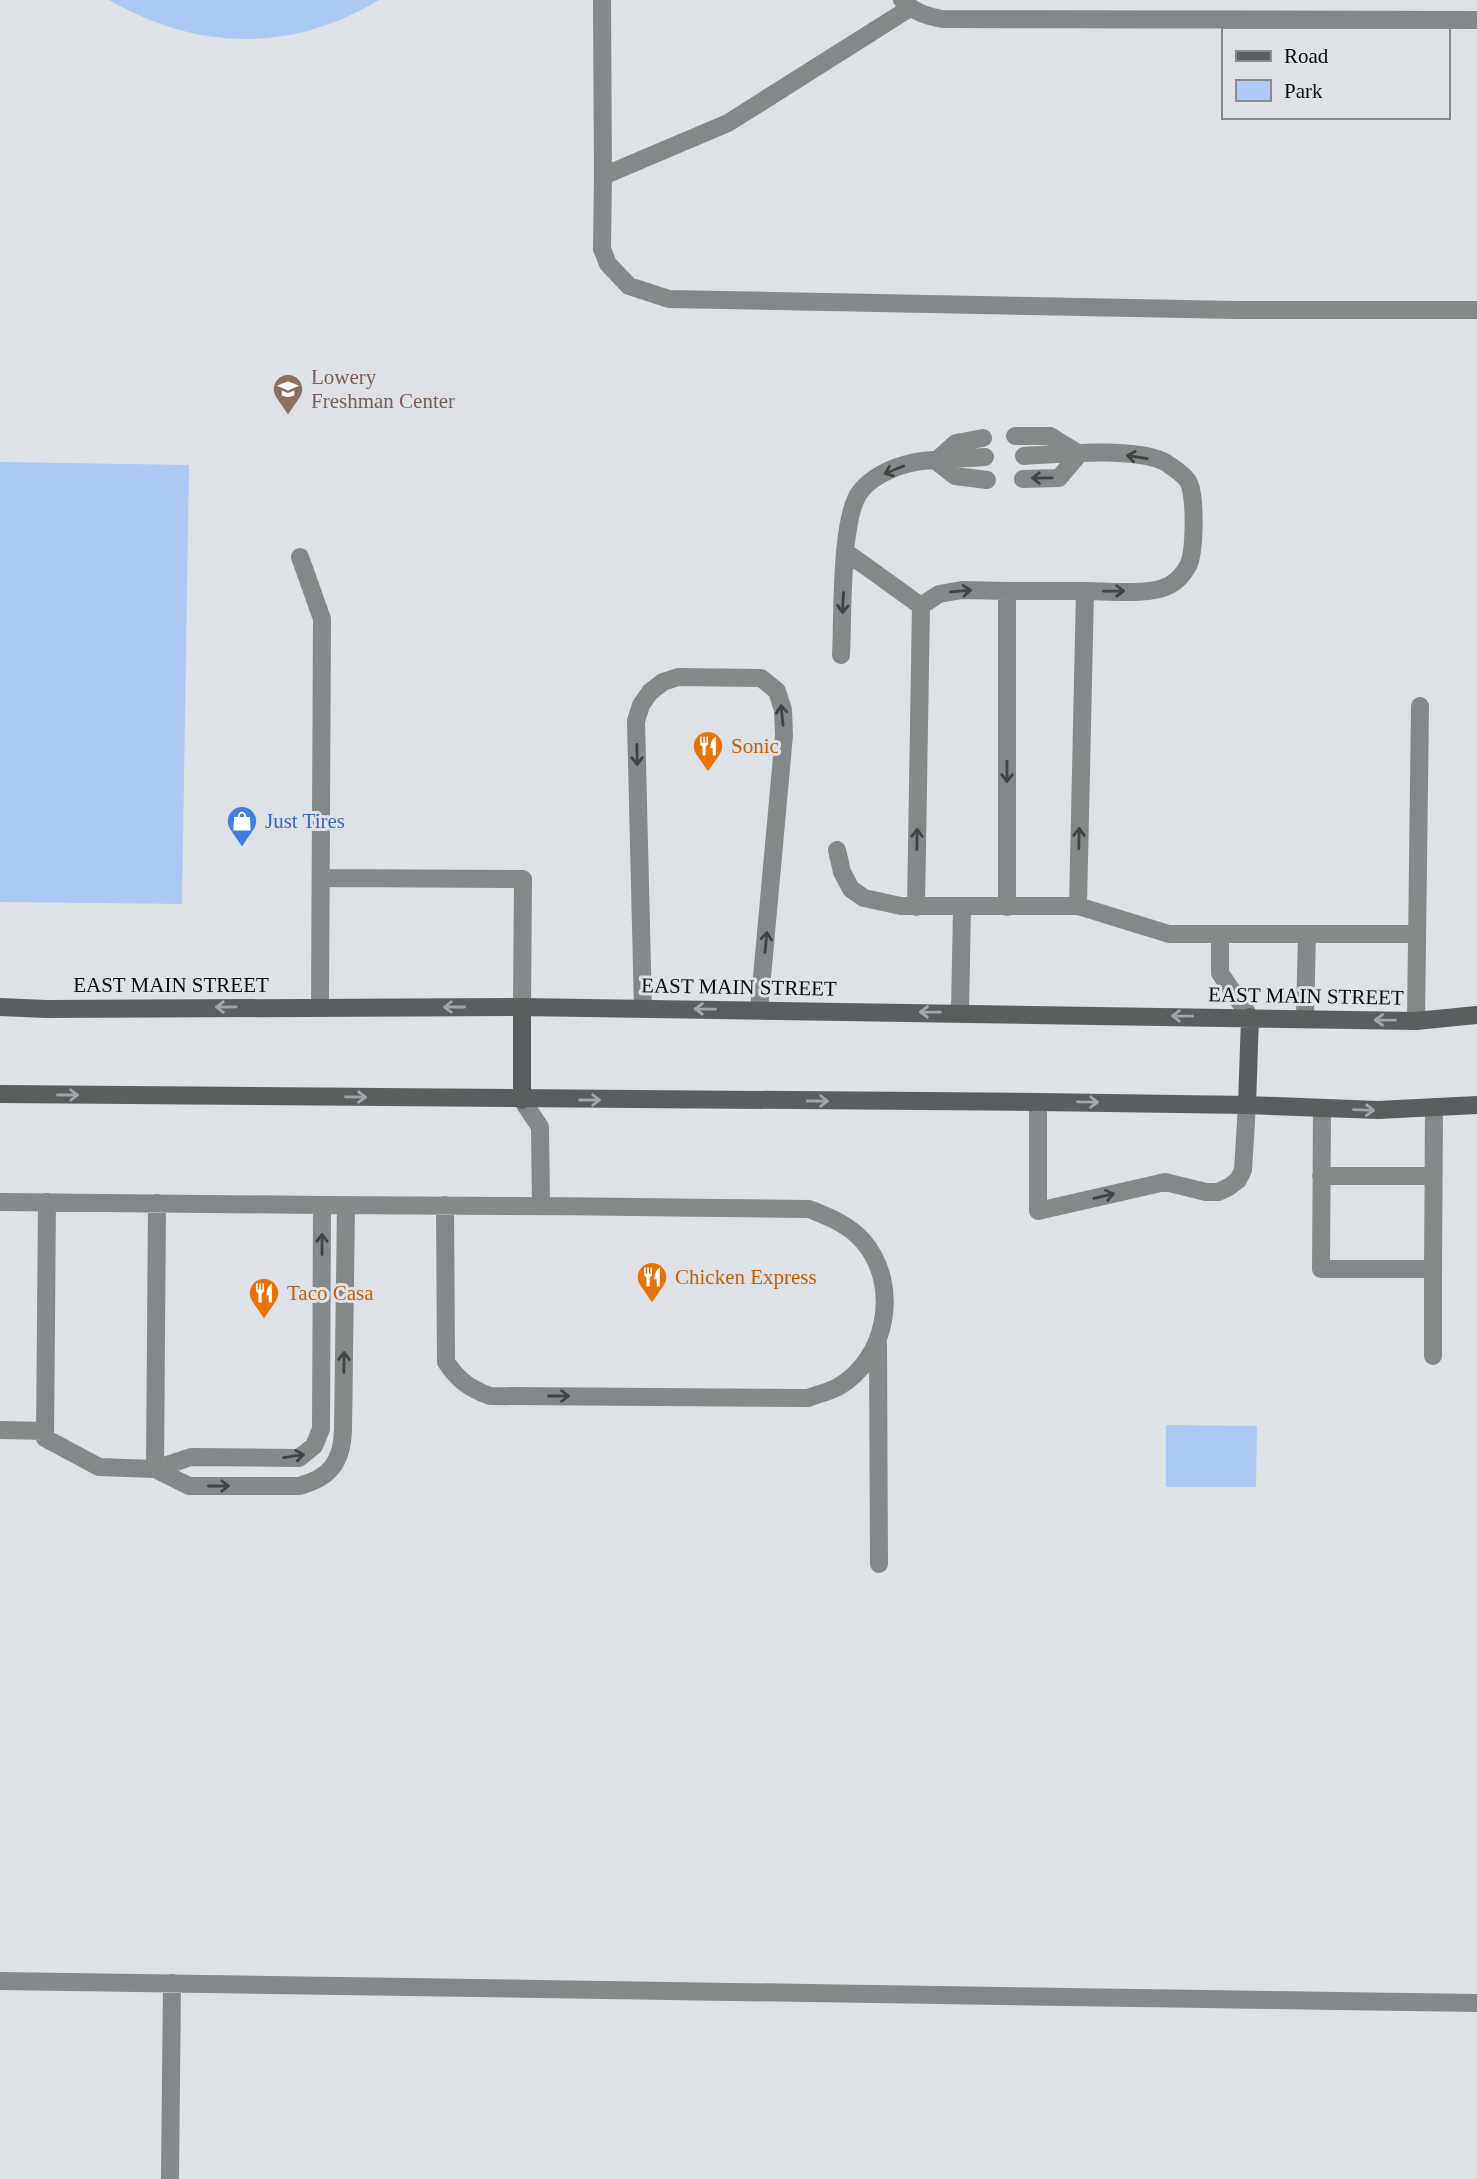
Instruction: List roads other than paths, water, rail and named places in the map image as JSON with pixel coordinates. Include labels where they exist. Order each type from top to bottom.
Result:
[{"type":"main road","name":"EAST MAIN STREET","points":[[0,1007],[643,1008],[1416,1021],[1477,1015]]},
{"type":"main road","points":[[522,1007],[522,1100]]},
{"type":"main road","points":[[1247,1105],[1250,1017]]},
{"type":"main road","points":[[0,1094],[1038,1102],[1378,1110],[1477,1105]]},
{"type":"street","points":[[601,0],[602,249],[608,264],[629,286],[669,299],[1223,310],[1477,310]]},
{"type":"street","points":[[603,176],[728,123],[906,4],[925,16],[942,19],[1477,20]]},
{"type":"street","points":[[1015,436],[1050,436],[1079,454]]},
{"type":"street","points":[[936,461],[956,443],[983,438]]},
{"type":"street","points":[[921,606],[939,594],[962,590],[1155,590],[1169,586],[1181,577],[1189,565],[1193,544],[1192,495],[1188,482],[1162,461],[1107,453],[1024,456]]},
{"type":"street","points":[[1023,479],[1059,478],[1079,454]]},
{"type":"street","points":[[841,655],[846,532],[852,508],[865,487],[887,472],[911,463],[985,457]]},
{"type":"street","points":[[936,461],[955,476],[987,480]]},
{"type":"street","points":[[846,552],[921,606]]},
{"type":"street","points":[[300,557],[322,619],[320,1007]]},
{"type":"street","points":[[1007,591],[1007,907]]},
{"type":"street","points":[[1077,906],[1085,591]]},
{"type":"street","points":[[916,907],[921,606]]},
{"type":"street","points":[[643,1008],[636,721],[641,705],[650,692],[670,680],[693,676],[761,678],[777,691],[783,710],[784,735],[775,854],[759,1010]]},
{"type":"street","points":[[1416,1021],[1420,706]]},
{"type":"street","points":[[837,850],[842,873],[851,889],[864,898],[916,907],[1077,906],[1169,934],[1417,934]]},
{"type":"street","points":[[321,878],[523,878],[522,1007]]},
{"type":"street","points":[[960,1012],[962,907]]},
{"type":"street","points":[[1220,934],[1220,973],[1250,1017]]},
{"type":"street","points":[[1306,1018],[1307,934]]},
{"type":"street","points":[[522,1100],[540,1127],[541,1206]]},
{"type":"street","points":[[1038,1102],[1038,1211],[1165,1182],[1206,1192],[1218,1192],[1228,1187],[1238,1180],[1243,1170],[1247,1105]]},
{"type":"street","points":[[1433,1356],[1434,1107]]},
{"type":"street","points":[[1322,1108],[1321,1269],[1433,1269]]},
{"type":"street","points":[[1321,1176],[1433,1176]]},
{"type":"street","points":[[0,1202],[809,1209],[839,1221],[864,1242],[881,1272],[886,1304],[878,1340],[879,1564]]},
{"type":"street","points":[[47,1202],[45,1438],[99,1467],[155,1469],[191,1457],[299,1458],[314,1447],[321,1429],[322,1205]]},
{"type":"street","points":[[155,1469],[157,1203]]},
{"type":"street","points":[[155,1469],[189,1486],[299,1486],[314,1482],[327,1473],[337,1461],[343,1438],[345,1205]]},
{"type":"street","points":[[444,1205],[446,1362],[461,1382],[490,1396],[808,1398],[838,1387],[864,1365],[878,1340]]},
{"type":"street","points":[[0,1430],[45,1431]]},
{"type":"street","points":[[0,1981],[1477,2003]]},
{"type":"street","points":[[170,2179],[172,1983]]},
{"type":"place","name":"Lowery Freshman Center","points":[[288,416]]},
{"type":"place","name":"Sonic","points":[[708,773]]},
{"type":"place","name":"Just Tires","points":[[242,848]]},
{"type":"place","name":"Chicken Express","points":[[652,1304]]},
{"type":"place","name":"Taco Casa","points":[[264,1320]]}]
